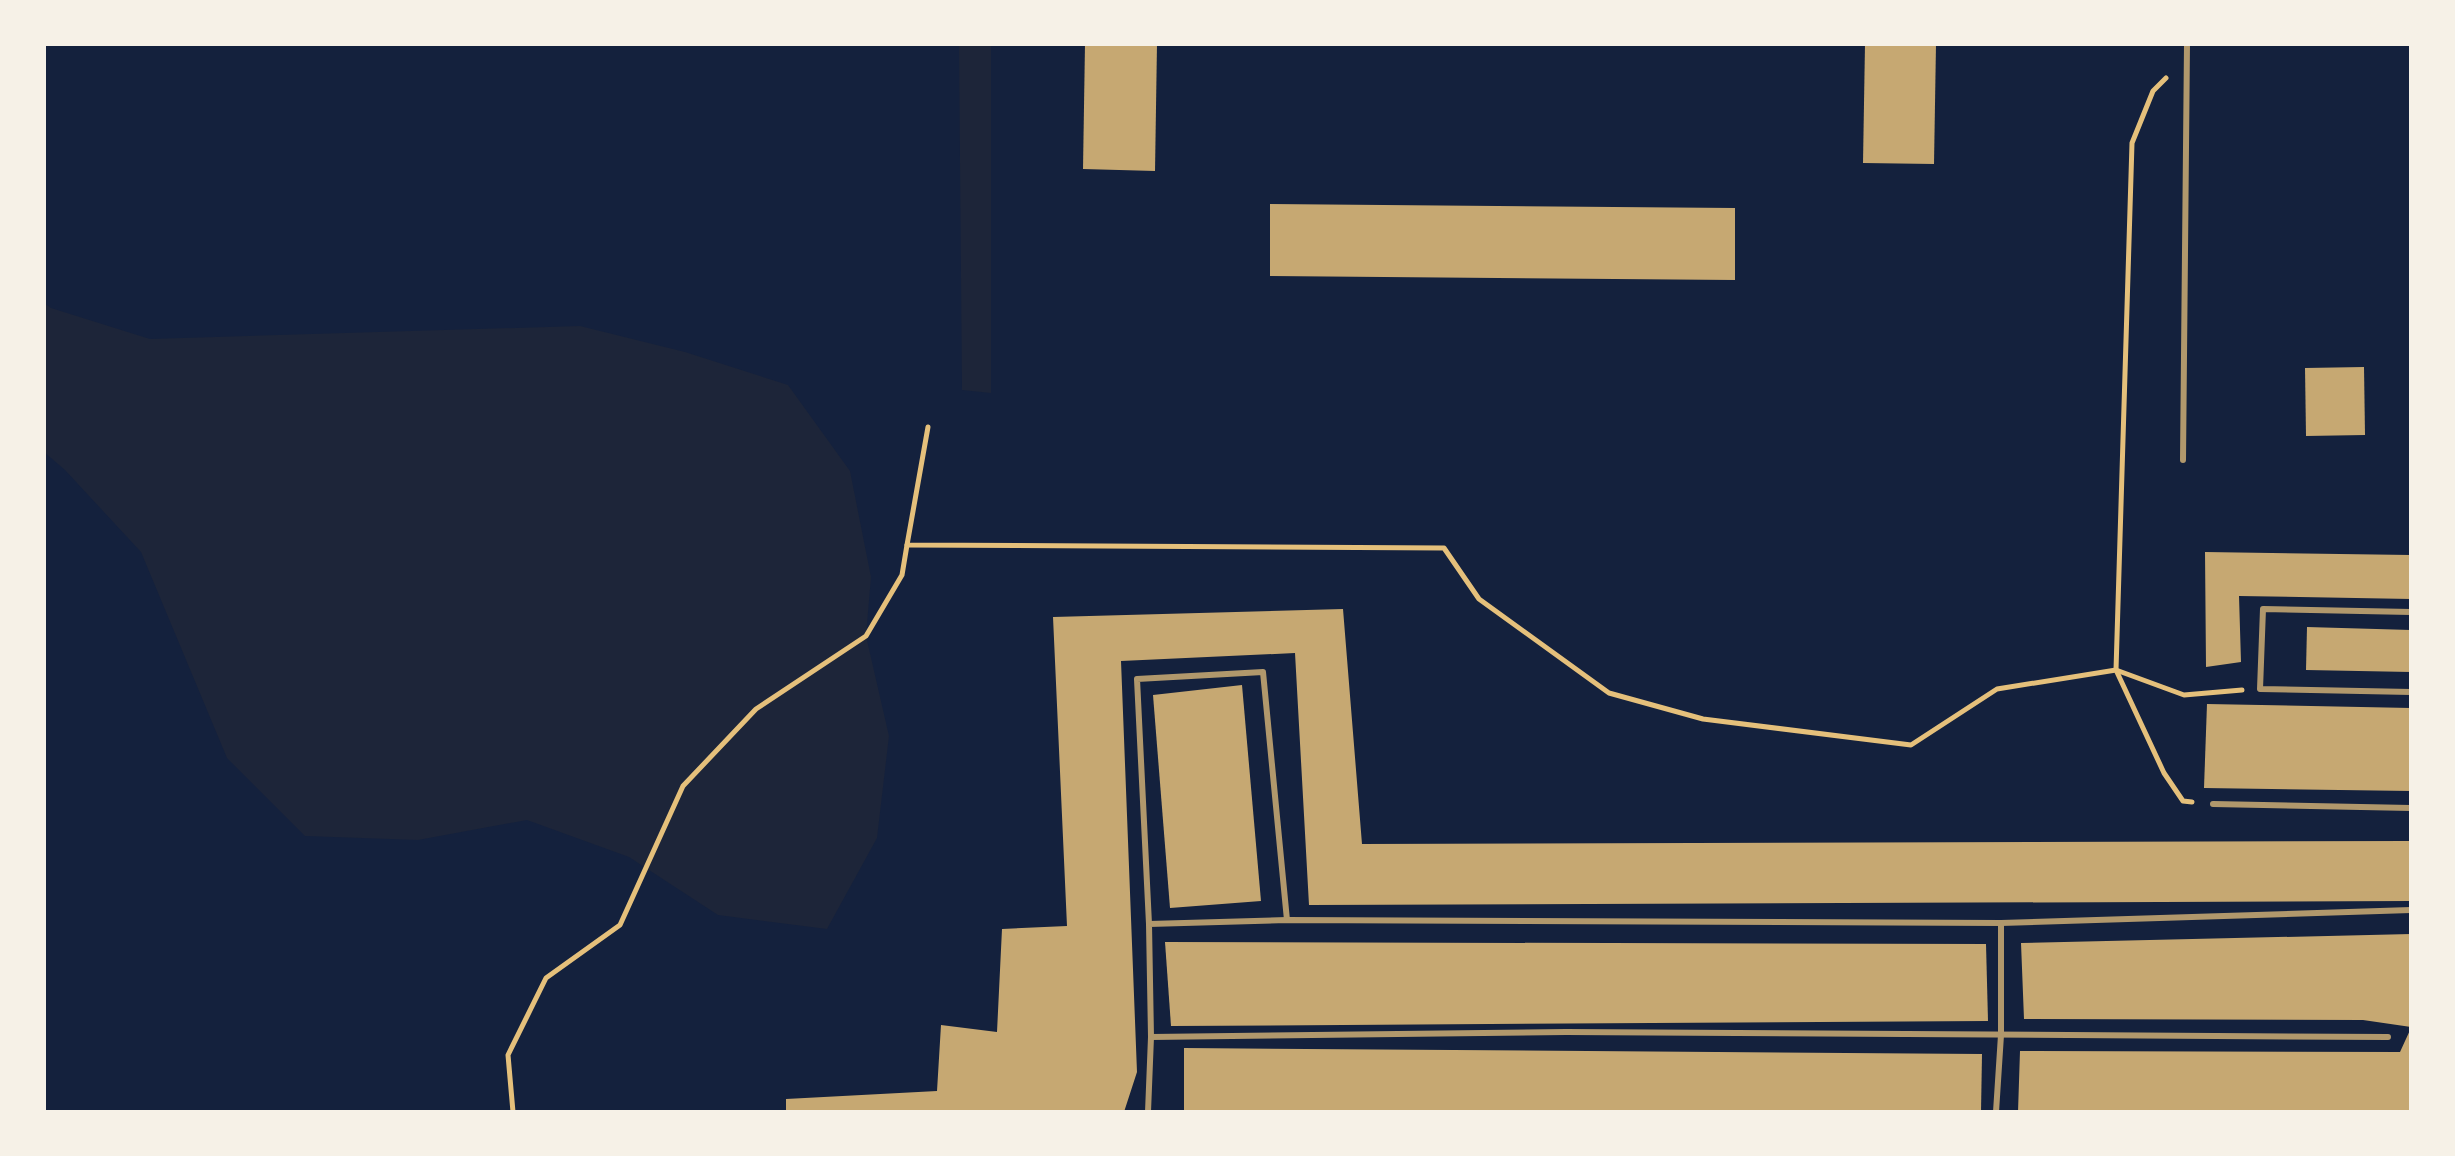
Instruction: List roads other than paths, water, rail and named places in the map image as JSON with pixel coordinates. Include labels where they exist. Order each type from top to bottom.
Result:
[{"type":"lane","points":[[2183,460],[2187,44]]},
{"type":"lane","points":[[2411,612],[2263,609],[2260,689],[2411,692]]},
{"type":"lane","points":[[1148,1112],[1151,1037],[1149,924],[1137,679],[1263,672],[1287,920]]},
{"type":"lane","points":[[2213,804],[2411,808]]},
{"type":"lane","points":[[1149,924],[1287,920],[2001,923],[2411,910]]},
{"type":"lane","points":[[1996,1112],[2001,1035],[2001,923]]},
{"type":"lane","points":[[1151,1037],[1566,1032],[2388,1037]]}]
